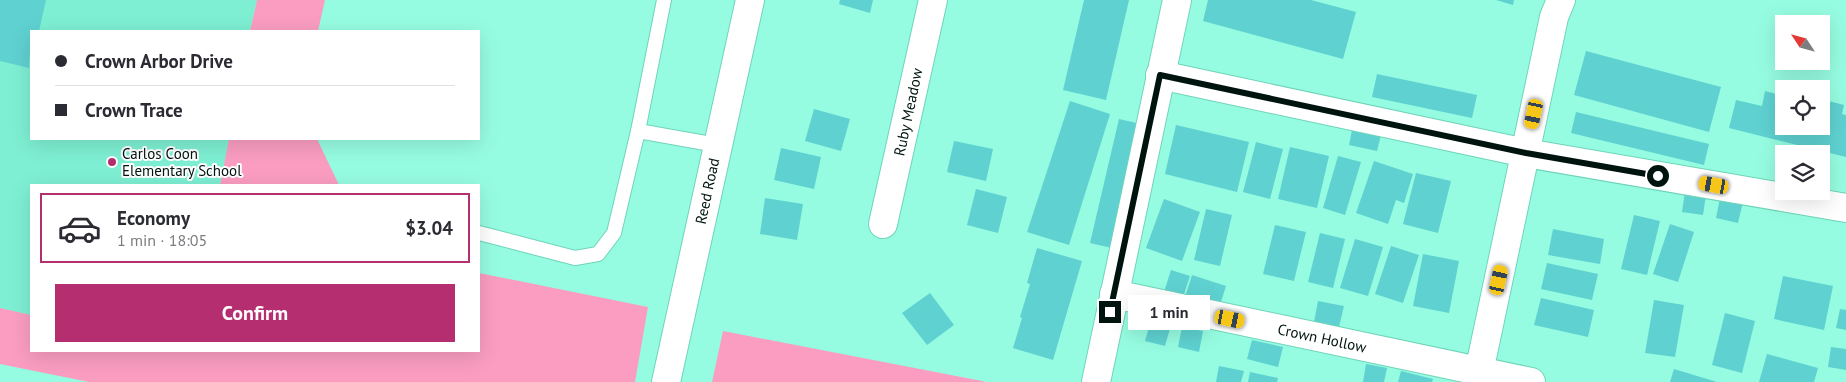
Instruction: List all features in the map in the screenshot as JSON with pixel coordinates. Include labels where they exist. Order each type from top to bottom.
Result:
[{"type":"street","name":"Reed Road","points":[[666,382],[750,0]]},
{"type":"street","name":"Ruby Meadow","points":[[883,224],[933,0]]},
{"type":"street","points":[[1096,382],[1177,0]]},
{"type":"street","points":[[1479,372],[1554,17],[1561,0]]},
{"type":"street","points":[[1160,75],[1526,153],[1846,208]]},
{"type":"street","name":"Crown Hollow","points":[[1114,294],[1531,382]]},
{"type":"lane","points":[[480,233],[575,258],[598,254],[614,233],[638,131],[664,0]]},
{"type":"lane","points":[[638,131],[717,145]]},
{"type":"shaded area","name":"Carlos Coon Elementary School","points":[[0,0],[257,0],[250,30],[30,30],[30,140],[229,140],[220,184],[30,184],[30,315],[0,308]]},
{"type":"shaded area","points":[[257,0],[325,0],[318,30],[250,30]]},
{"type":"shaded area","points":[[229,140],[317,140],[339,184],[220,184]]},
{"type":"shaded area","points":[[480,273],[648,307],[635,382],[89,382],[0,364],[0,308],[30,315],[30,352],[480,352]]},
{"type":"shaded area","points":[[723,331],[982,381],[986,382],[712,382]]},
{"type":"building","points":[[0,0],[46,0],[39,30],[30,30],[29,68],[0,61]]},
{"type":"building","points":[[840,0],[873,0],[870,13],[839,4]]},
{"type":"building","points":[[1084,0],[1129,0],[1106,100],[1063,90]]},
{"type":"building","points":[[1208,0],[1311,0],[1356,12],[1343,59],[1203,21]]},
{"type":"building","points":[[1496,0],[1514,0],[1513,5]]},
{"type":"building","points":[[1586,51],[1721,87],[1709,132],[1574,95]]},
{"type":"building","points":[[1377,74],[1477,95],[1472,118],[1372,97]]},
{"type":"building","points":[[1765,91],[1775,94],[1775,135],[1830,135],[1830,101],[1844,105],[1842,114],[1846,115],[1846,157],[1830,153],[1830,145],[1798,145],[1729,128],[1736,100],[1762,106]]},
{"type":"building","points":[[1070,101],[1110,114],[1069,245],[1027,232]]},
{"type":"building","points":[[814,109],[850,119],[841,151],[805,141]]},
{"type":"building","points":[[1576,112],[1709,144],[1704,165],[1571,133]]},
{"type":"building","points":[[1119,119],[1141,124],[1112,248],[1090,243]]},
{"type":"building","points":[[1176,125],[1249,142],[1237,192],[1165,174]]},
{"type":"building","points":[[1353,125],[1382,131],[1377,151],[1349,145]]},
{"type":"building","points":[[954,141],[993,149],[986,181],[947,172]]},
{"type":"building","points":[[1256,142],[1283,149],[1270,199],[1243,192]]},
{"type":"building","points":[[1290,147],[1329,156],[1317,208],[1278,199]]},
{"type":"building","points":[[781,148],[821,157],[814,189],[774,180]]},
{"type":"building","points":[[1338,156],[1361,162],[1345,215],[1323,208]]},
{"type":"building","points":[[1374,161],[1413,174],[1404,203],[1396,200],[1388,224],[1356,213]]},
{"type":"building","points":[[1416,173],[1451,181],[1438,233],[1403,224]]},
{"type":"building","points":[[976,189],[1007,197],[998,233],[967,225]]},
{"type":"building","points":[[1685,191],[1706,195],[1703,215],[1682,212]]},
{"type":"building","points":[[765,198],[803,204],[797,240],[760,234]]},
{"type":"building","points":[[1720,198],[1743,202],[1738,223],[1716,218]]},
{"type":"building","points":[[1164,199],[1200,212],[1182,261],[1146,248]]},
{"type":"building","points":[[1206,209],[1232,215],[1220,266],[1194,260]]},
{"type":"building","points":[[1634,215],[1660,221],[1647,275],[1621,269]]},
{"type":"building","points":[[1670,224],[1694,232],[1678,282],[1653,274]]},
{"type":"building","points":[[1275,225],[1306,232],[1294,281],[1263,274]]},
{"type":"building","points":[[1553,229],[1604,239],[1600,264],[1548,255]]},
{"type":"building","points":[[1320,233],[1345,239],[1333,288],[1308,282]]},
{"type":"building","points":[[1355,239],[1383,247],[1368,296],[1340,288]]},
{"type":"building","points":[[1391,246],[1419,255],[1403,303],[1375,294]]},
{"type":"building","points":[[1037,248],[1082,261],[1053,360],[1013,348],[1022,318],[1020,317],[1030,284],[1027,283]]},
{"type":"building","points":[[1423,254],[1459,261],[1449,313],[1413,306]]},
{"type":"building","points":[[1547,263],[1598,274],[1592,300],[1541,289]]},
{"type":"building","points":[[1171,270],[1190,276],[1183,297],[1164,292]]},
{"type":"building","points":[[1192,275],[1226,286],[1220,305],[1186,294]]},
{"type":"building","points":[[1783,276],[1833,286],[1824,330],[1774,319]]},
{"type":"building","points":[[930,293],[954,325],[927,345],[902,313]]},
{"type":"building","points":[[1541,298],[1594,310],[1588,337],[1534,325]]},
{"type":"building","points":[[1654,300],[1684,305],[1675,357],[1645,353]]},
{"type":"building","points":[[1318,301],[1344,306],[1339,327],[1314,322]]},
{"type":"building","points":[[1840,309],[1846,310],[1846,330],[1836,328]]},
{"type":"building","points":[[1725,313],[1755,321],[1742,373],[1712,365]]},
{"type":"building","points":[[1151,320],[1171,325],[1165,346],[1145,341]]},
{"type":"building","points":[[1182,327],[1203,331],[1199,352],[1178,347]]},
{"type":"building","points":[[1252,340],[1283,347],[1278,367],[1247,359]]},
{"type":"building","points":[[1831,347],[1846,349],[1846,370],[1828,367]]},
{"type":"building","points":[[1767,354],[1818,368],[1814,382],[1759,382]]},
{"type":"building","points":[[1366,364],[1387,368],[1384,382],[1363,382]]},
{"type":"building","points":[[1219,366],[1244,371],[1241,382],[1216,382]]},
{"type":"building","points":[[1674,369],[1717,382],[1670,382]]},
{"type":"building","points":[[1401,371],[1433,379],[1432,382],[1398,382]]},
{"type":"building","points":[[1250,372],[1278,378],[1277,382],[1248,382]]},
{"type":"place","name":"Carlos Coon Elementary School","points":[[112,162]]},
{"type":"route","points":[[1110,312],[1160,75],[1526,153],[1658,176]]}]
